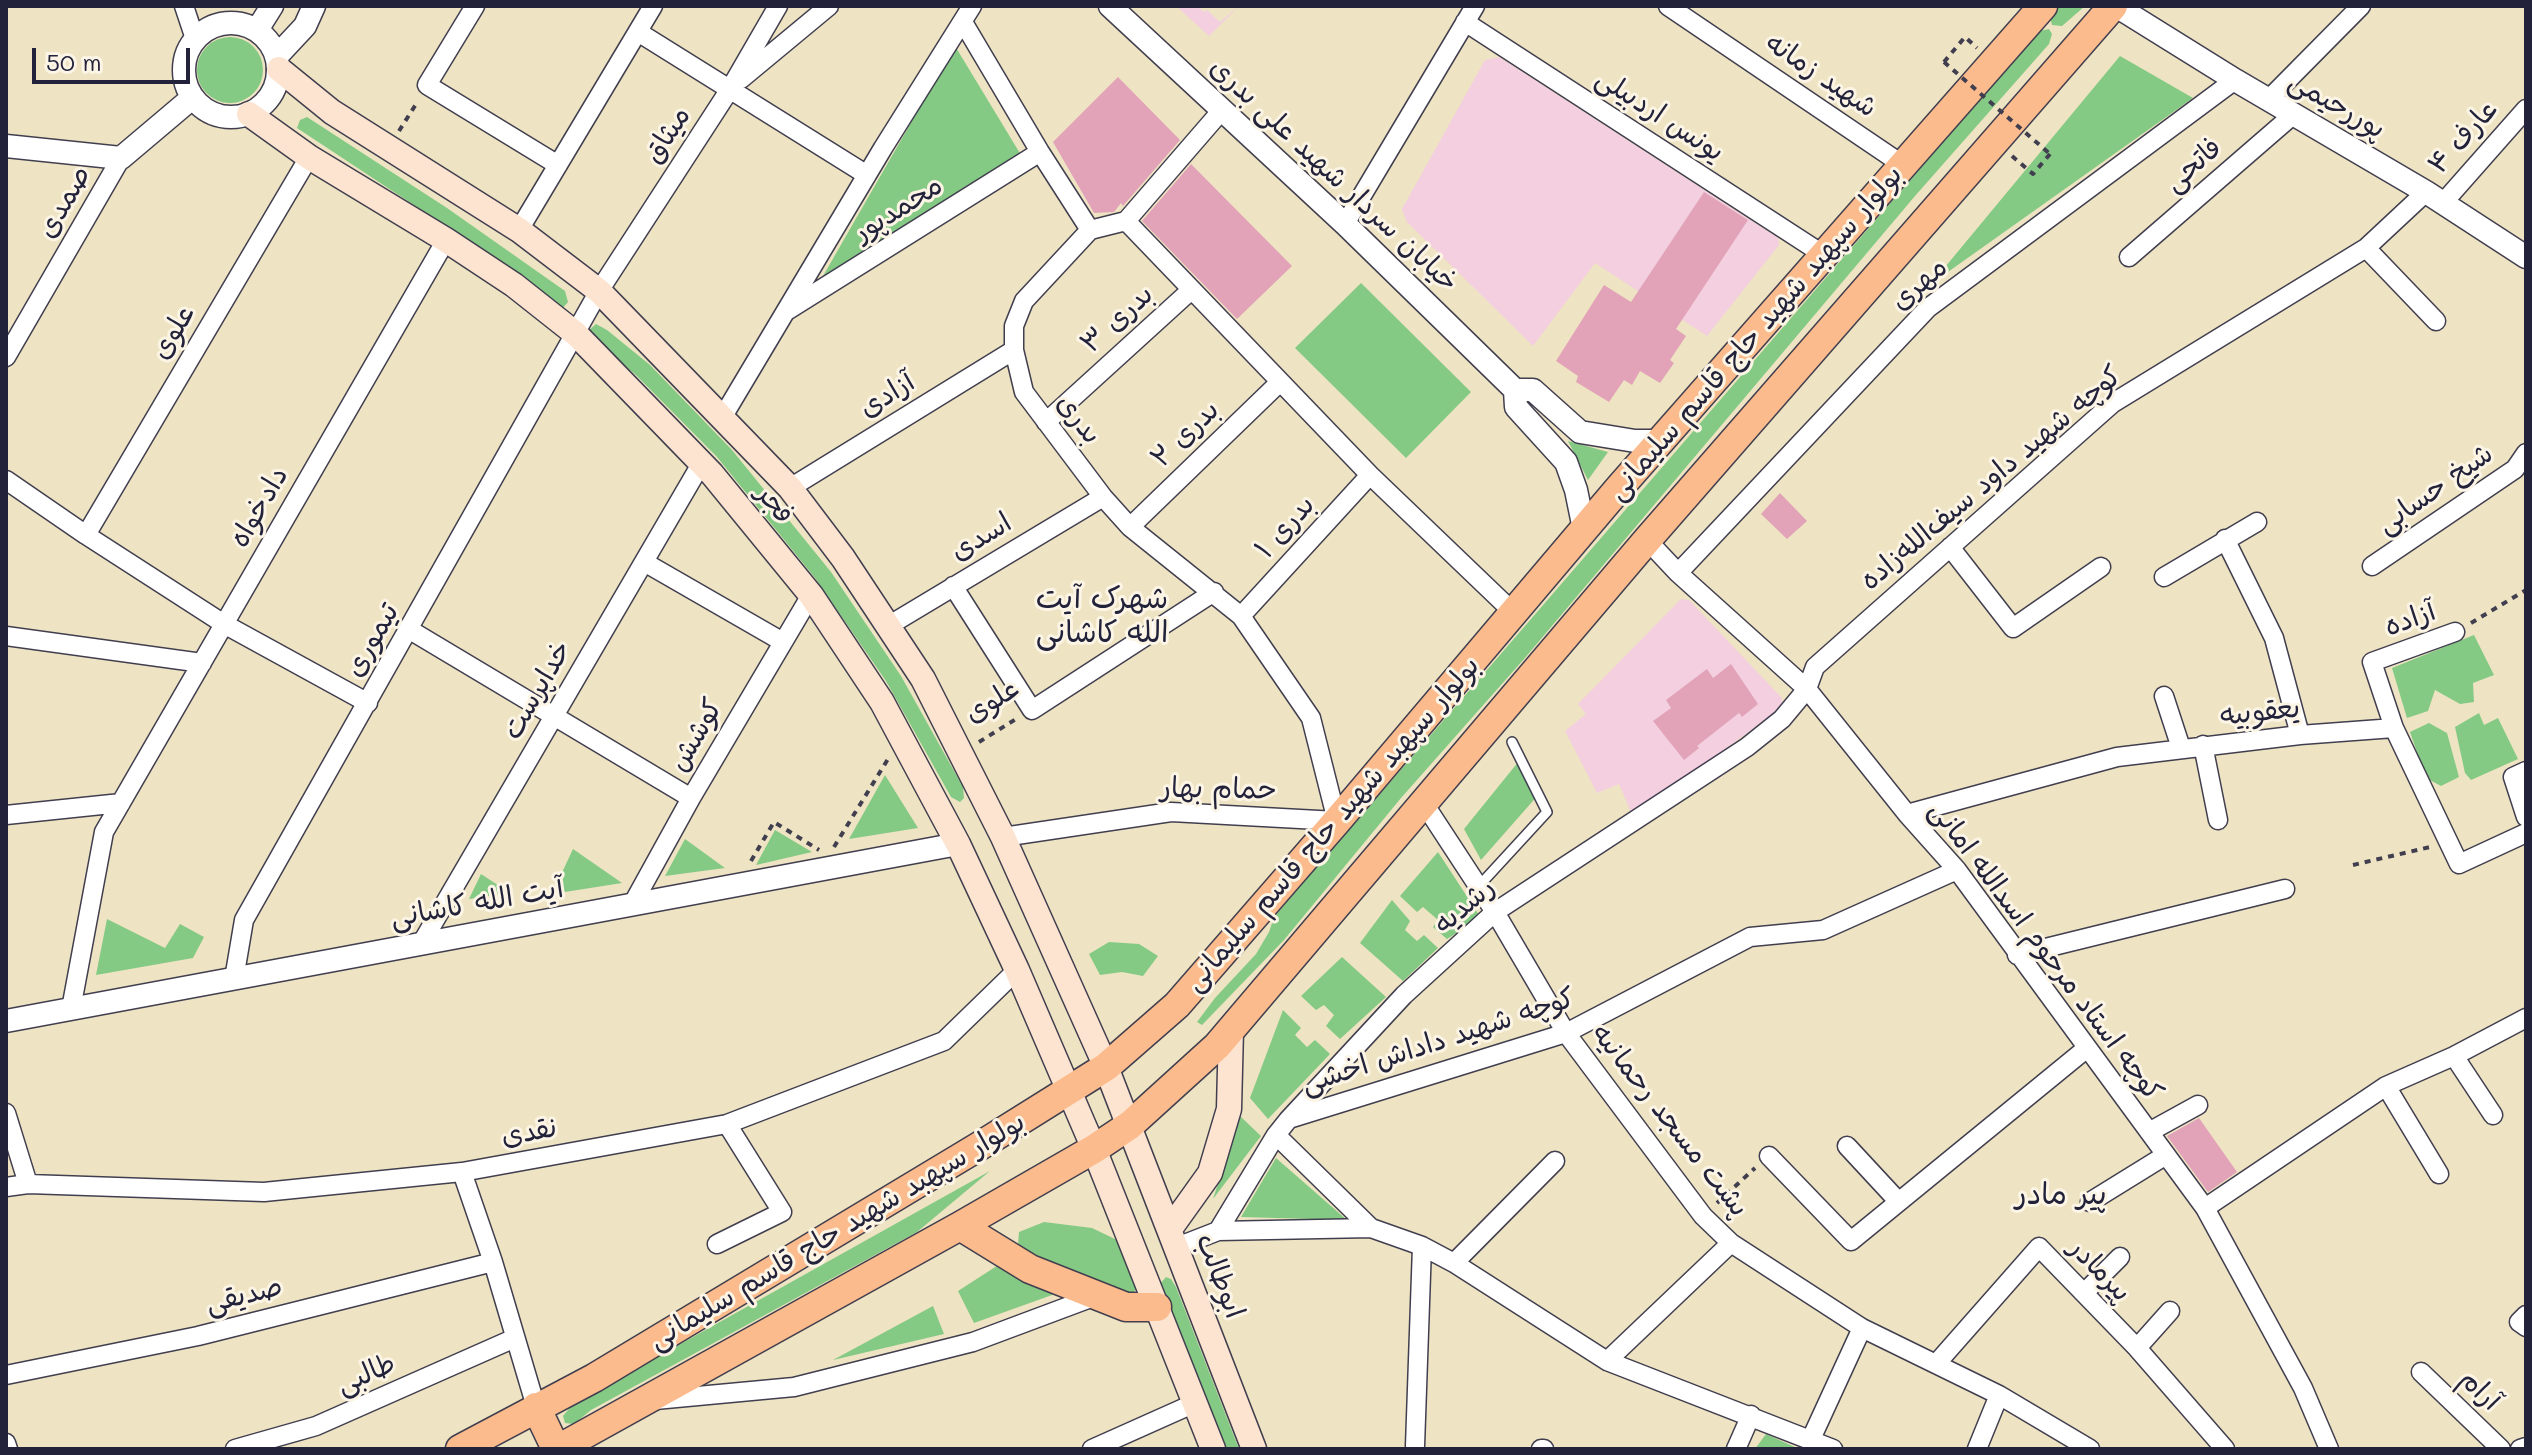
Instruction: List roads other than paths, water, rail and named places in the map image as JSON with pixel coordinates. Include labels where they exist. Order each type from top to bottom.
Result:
[{"type":"main road","name":"بولوار سپهبد شهید حاج قاسم سلیمانی","points":[[460,1449],[594,1378],[1106,1067],[1177,1005],[1660,441],[2043,6]]},
{"type":"main road","name":"بولوار سپهبد شهید حاج قاسم سلیمانی","points":[[557,1449],[649,1401],[1094,1149],[1130,1125],[1217,1046],[1647,540],[2115,6]]},
{"type":"main road","name":"فجر","points":[[278,62],[332,112],[519,230],[599,291],[790,488],[843,558],[923,679],[1003,837],[1106,1067]]},
{"type":"main road","name":"فجر","points":[[249,114],[309,157],[514,285],[576,334],[701,464],[811,595],[882,702],[958,844],[1017,970],[1094,1149]]},
{"type":"main road","points":[[958,844],[1003,837]]},
{"type":"main road","points":[[1174,1238],[1210,1173],[1229,1109],[1231,1029]]},
{"type":"main road","name":"ابوطالب","points":[[1106,1067],[1254,1449]]},
{"type":"main road","points":[[1094,1149],[1213,1449]]},
{"type":"main road","points":[[960,1226],[1030,1269],[1126,1307],[1157,1307]]},
{"type":"main road","points":[[536,1407],[557,1449]]},
{"type":"street","points":[[184,6],[195,39]]},
{"type":"street","points":[[257,30],[272,6]]},
{"type":"street","points":[[278,62],[269,41],[257,30],[231,23],[205,30],[195,39],[187,53],[184,68],[186,84],[192,98],[203,109],[218,116],[234,118],[262,107],[271,97],[278,62],[305,26],[314,6]]},
{"type":"street","points":[[475,6],[427,85],[558,165]]},
{"type":"street","points":[[519,230],[653,6]]},
{"type":"street","name":"میثاق","points":[[576,334],[599,291],[730,89],[778,6]]},
{"type":"street","points":[[730,89],[829,6]]},
{"type":"street","name":"خیابان سردار شهید علی بدری","points":[[1110,6],[1345,224],[1515,390],[1516,407],[1566,462],[1584,529]]},
{"type":"street","name":"شهید زمانه","points":[[1668,6],[1903,165]]},
{"type":"street","name":"پوررحیمی","points":[[2115,6],[2434,197],[2526,257]]},
{"type":"street","points":[[2269,99],[2361,6]]},
{"type":"street","points":[[968,14],[1040,152],[1090,230],[1126,221],[1222,110]]},
{"type":"street","points":[[722,418],[867,175],[968,14]]},
{"type":"street","points":[[1345,224],[1470,14]]},
{"type":"street","name":"یونس اردبیلی","points":[[1470,14],[1824,255]]},
{"type":"street","points":[[638,32],[867,175]]},
{"type":"street","name":"مهری","points":[[1678,573],[1928,308],[2235,80]]},
{"type":"street","points":[[6,146],[121,158],[192,98]]},
{"type":"street","name":"عارف ۴","points":[[2434,197],[2526,109]]},
{"type":"street","name":"فاتحی","points":[[2129,257],[2294,114]]},
{"type":"street","name":"محمدپور","points":[[785,312],[1040,152]]},
{"type":"street","name":"علوی","points":[[86,535],[309,157]]},
{"type":"street","name":"صمدی","points":[[6,357],[121,158]]},
{"type":"street","name":"کوچه شهید داود سیف‌الله‌زاده","points":[[1807,689],[1815,667],[2113,403],[2366,248],[2434,197]]},
{"type":"street","points":[[1126,221],[1370,475],[1513,612]]},
{"type":"street","name":"بدری","points":[[1090,230],[1024,301],[1014,326],[1014,350],[1024,392],[1103,497],[1130,527],[1241,616],[1311,718],[1337,821]]},
{"type":"street","name":"دادخواه","points":[[71,1009],[104,832],[446,240]]},
{"type":"street","points":[[2366,248],[2436,321]]},
{"type":"street","name":"بدری ۳","points":[[1046,422],[1190,291]]},
{"type":"street","name":"تیموری","points":[[234,979],[244,920],[576,334]]},
{"type":"street","name":"آزادی","points":[[790,488],[1014,350]]},
{"type":"street","name":"بدری ۲","points":[[1130,527],[1280,382]]},
{"type":"street","name":"خیابان سردار شهید علی بدری","points":[[1515,390],[1533,390],[1580,432],[1635,441],[1660,441]]},
{"type":"street","name":"شیخ حسابی","points":[[2372,566],[2515,469],[2526,453]]},
{"type":"street","name":"خداپرست","points":[[421,944],[701,464]]},
{"type":"street","name":"بدری ۱","points":[[1241,616],[1370,475]]},
{"type":"street","points":[[6,480],[224,624],[368,703]]},
{"type":"street","name":"اسدی","points":[[888,626],[1103,497]]},
{"type":"street","points":[[2164,577],[2257,522]]},
{"type":"street","points":[[2225,539],[2274,638],[2300,735]]},
{"type":"street","name":"کوچه استاد مرحوم اسدالله امانی","points":[[1647,540],[1678,573],[1807,689],[1957,870],[2205,1208],[2303,1388],[2329,1449]]},
{"type":"street","points":[[1950,547],[2013,628],[2101,567]]},
{"type":"street","points":[[644,562],[783,642]]},
{"type":"street","name":"علوی","points":[[953,586],[1032,710],[1214,592]]},
{"type":"street","name":"کوشش","points":[[632,905],[691,798],[811,595]]},
{"type":"street","points":[[410,630],[691,798]]},
{"type":"street","name":"آزاده","points":[[2394,728],[2372,662],[2455,632]]},
{"type":"street","points":[[6,636],[202,663]]},
{"type":"street","name":"رشدیه","points":[[1218,1231],[1276,1135],[1404,995],[1495,912],[1747,747],[1782,719],[1807,689]]},
{"type":"street","points":[[2164,696],[2181,748]]},
{"type":"street","points":[[2394,728],[2459,864],[2526,833]]},
{"type":"street","name":"یعقوبیه","points":[[1910,813],[2117,757],[2203,745],[2394,728]]},
{"type":"street","points":[[2203,745],[2218,820]]},
{"type":"street","points":[[2526,771],[2513,777],[2526,817]]},
{"type":"street","name":"پشت مسجد رحمانیه","points":[[1423,802],[1495,912],[1566,1033],[1703,1216],[1731,1243],[1862,1328],[1999,1395],[2090,1449]]},
{"type":"street","points":[[6,815],[121,803]]},
{"type":"street","name":"حمام بهار","points":[[1003,837],[1171,812],[1337,821]]},
{"type":"street","name":"آیت الله کاشانی","points":[[6,1021],[958,844]]},
{"type":"street","name":"کوچه شهید داداش اخشی","points":[[1288,1120],[1566,1033],[1750,937],[1823,930],[1957,870]]},
{"type":"street","points":[[2017,955],[2285,889]]},
{"type":"street","name":"نقدی","points":[[6,1187],[28,1184],[264,1192],[462,1172],[727,1124],[944,1041],[1017,970]]},
{"type":"street","points":[[2205,1208],[2386,1086],[2454,1056],[2526,1018]]},
{"type":"street","points":[[1769,1156],[1851,1241],[2087,1048]]},
{"type":"street","points":[[2454,1056],[2493,1115]]},
{"type":"street","points":[[2386,1086],[2439,1174]]},
{"type":"street","points":[[2149,1132],[2198,1105]]},
{"type":"street","points":[[6,1113],[28,1184]]},
{"type":"street","points":[[717,1244],[782,1212],[727,1124]]},
{"type":"street","points":[[1276,1135],[1371,1228]]},
{"type":"street","points":[[1847,1146],[1898,1201]]},
{"type":"street","points":[[2090,1202],[2166,1155]]},
{"type":"street","points":[[1454,1263],[1555,1161]]},
{"type":"street","points":[[462,1172],[493,1262],[536,1407]]},
{"type":"street","points":[[1174,1238],[1218,1231],[1371,1228],[1422,1246],[1454,1263],[1607,1361],[1833,1449]]},
{"type":"street","points":[[1607,1361],[1731,1243]]},
{"type":"street","points":[[1415,1446],[1422,1246]]},
{"type":"street","name":"پیرمادر","points":[[1936,1364],[2039,1247],[2137,1348],[2225,1449]]},
{"type":"street","points":[[2084,1293],[2120,1257]]},
{"type":"street","name":"صدیقی","points":[[6,1375],[198,1336],[493,1262]]},
{"type":"street","points":[[649,1401],[794,1387],[973,1342],[1096,1296]]},
{"type":"street","points":[[2137,1348],[2170,1311]]},
{"type":"street","points":[[1811,1439],[1862,1328]]},
{"type":"street","name":"طالبی","points":[[235,1449],[316,1426],[515,1338]]},
{"type":"street","name":"آرام","points":[[2421,1372],[2501,1449]]},
{"type":"street","points":[[1977,1449],[1999,1395]]},
{"type":"street","points":[[1092,1449],[1195,1403]]},
{"type":"street","points":[[1736,1449],[1751,1415]]},
{"type":"street","points":[[6,1443],[8,1449]]},
{"type":"street","points":[[2520,1449],[2526,1447]]},
{"type":"lane","points":[[1478,887],[1547,812],[1512,742]]},
{"type":"district","name":"شهرک آیت الله کاشانی","points":[[1102,616]]},
{"type":"district","name":"پیر مادر","points":[[2061,1195]]}]
